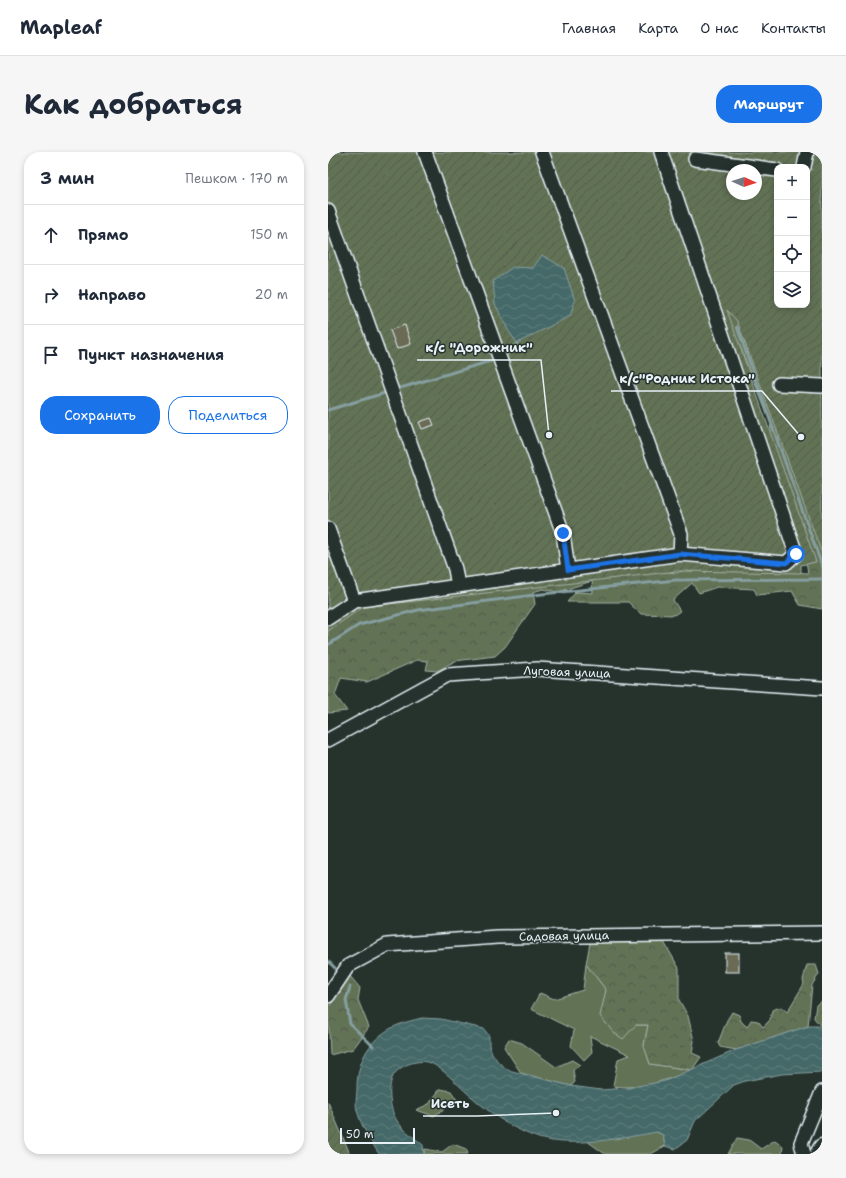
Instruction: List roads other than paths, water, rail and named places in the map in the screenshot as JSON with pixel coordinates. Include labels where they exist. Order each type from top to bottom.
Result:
[{"type":"main road","points":[[818,1154],[822,1147]]},
{"type":"street","points":[[425,152],[563,533],[568,570]]},
{"type":"street","points":[[542,152],[681,534],[680,554]]},
{"type":"street","points":[[328,618],[354,601],[680,554],[786,563],[796,554],[661,152]]},
{"type":"street","points":[[804,164],[806,152]]},
{"type":"street","points":[[694,159],[774,170]]},
{"type":"street","points":[[328,211],[456,570],[458,586]]},
{"type":"street","points":[[780,384],[822,386]]},
{"type":"street","points":[[328,529],[354,601]]},
{"type":"street","name":"Луговая улица","points":[[328,740],[447,675],[537,669],[822,688]]},
{"type":"street","name":"Садовая улица","points":[[328,996],[348,966],[387,945],[497,937],[822,933]]},
{"type":"street","points":[[804,1154],[801,1142],[822,1092]]},
{"type":"water","points":[[542,255],[564,268],[575,301],[570,316],[517,343],[508,330],[495,304],[493,281],[513,267],[533,268]]},
{"type":"water","points":[[422,1018],[441,1019],[484,1029],[489,1036],[489,1045],[492,1053],[498,1062],[508,1070],[571,1086],[601,1090],[627,1088],[665,1081],[736,1050],[808,1026],[822,1026],[822,1072],[782,1074],[745,1081],[734,1085],[695,1121],[687,1140],[675,1149],[665,1146],[663,1135],[657,1132],[614,1139],[582,1142],[552,1141],[530,1135],[495,1115],[467,1093],[438,1067],[427,1062],[415,1062],[399,1069],[393,1076],[390,1087],[390,1099],[396,1120],[423,1145],[424,1154],[379,1154],[363,1127],[357,1110],[356,1099],[360,1068],[367,1050],[380,1036],[398,1025]]},
{"type":"waterway","points":[[737,327],[822,566]]},
{"type":"waterway","points":[[506,355],[517,343]]},
{"type":"waterway","points":[[397,389],[494,360]]},
{"type":"waterway","points":[[328,410],[388,392]]},
{"type":"waterway","points":[[328,645],[359,625],[418,610],[542,594],[676,580],[822,579]]},
{"type":"waterway","points":[[328,961],[335,968]]},
{"type":"waterway","points":[[350,987],[346,1000],[350,1024],[373,1046]]},
{"type":"place","name":"к/с \"Дорожник\"","points":[[549,435]]},
{"type":"place","name":"к/с\"Родник Истока\"","points":[[801,437]]},
{"type":"place","name":"Исеть","points":[[556,1113]]}]
